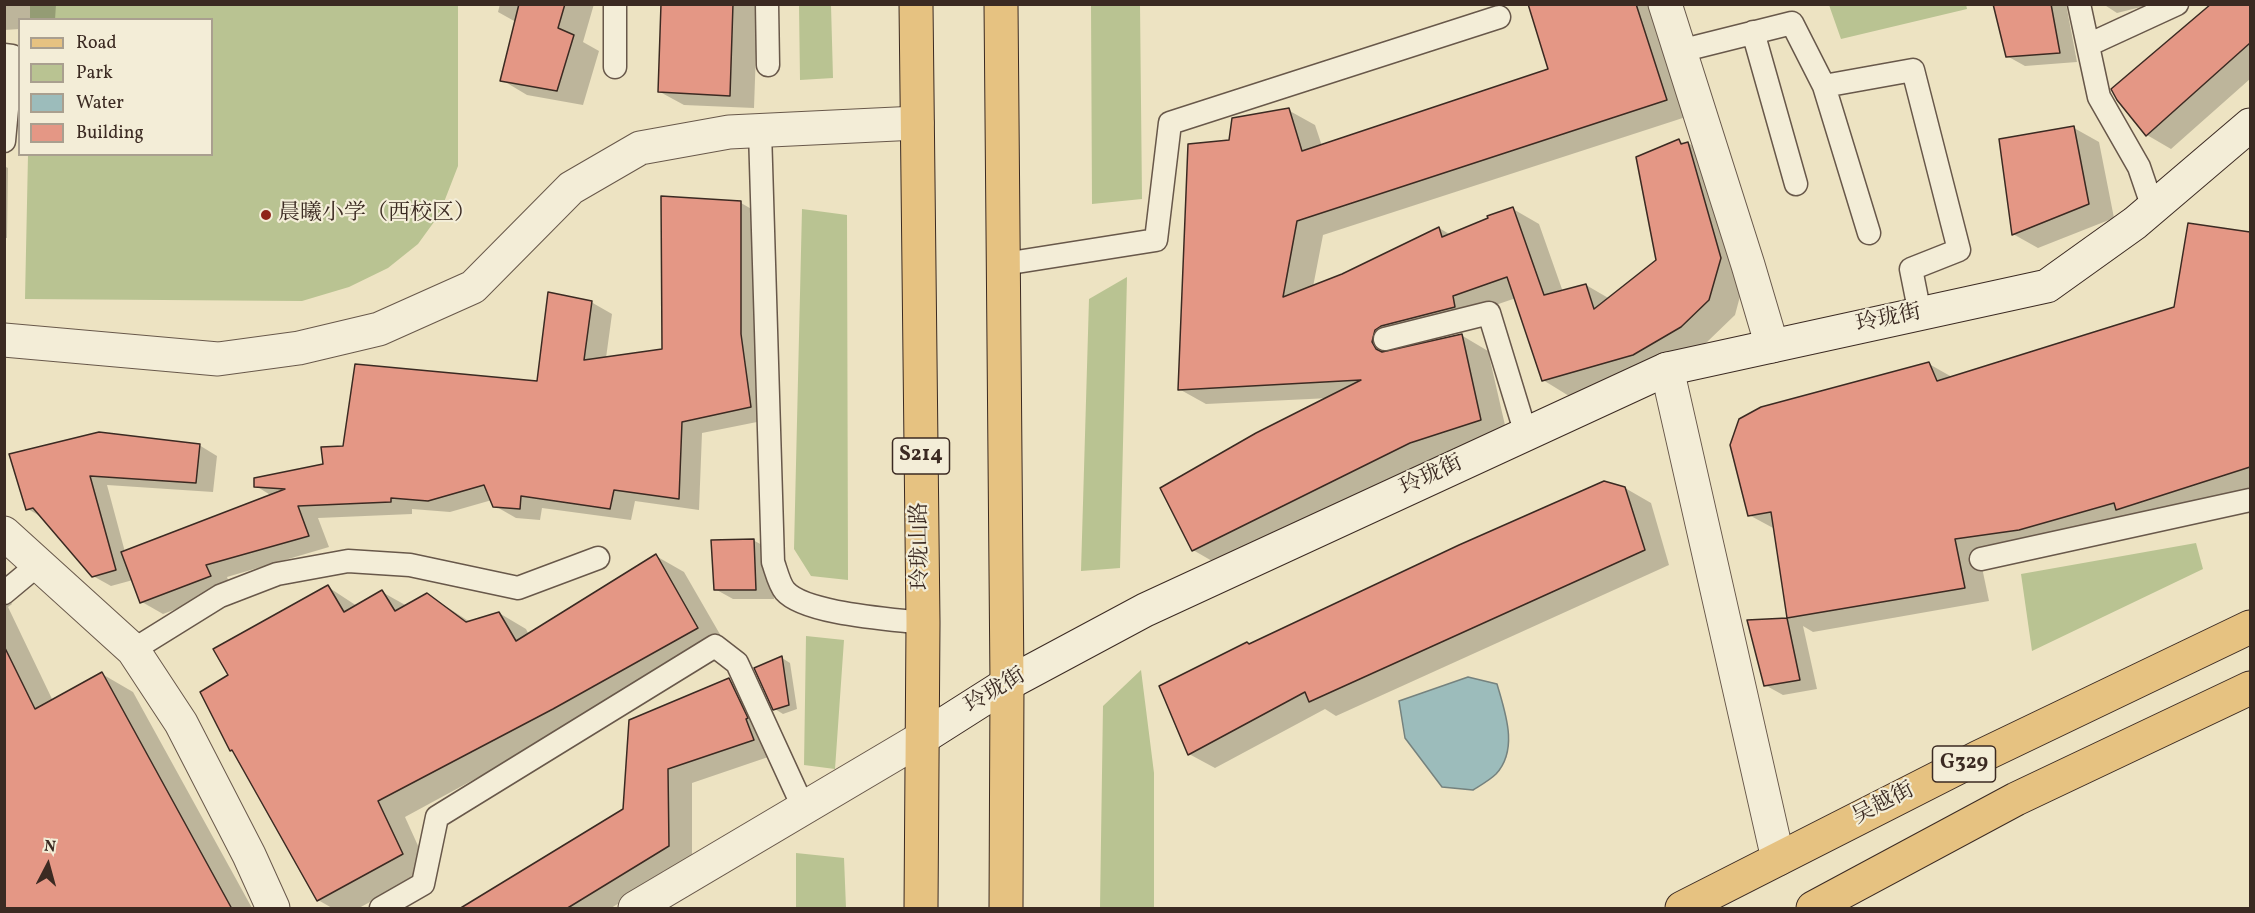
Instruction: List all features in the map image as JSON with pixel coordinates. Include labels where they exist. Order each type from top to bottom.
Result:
[{"type":"main road","name":"玲珑山路","points":[[916,4],[923,623],[921,909]]},
{"type":"main road","points":[[1001,4],[1008,684],[1006,909]]},
{"type":"main road","name":"吴越街","points":[[1682,909],[1977,758],[2250,627]]},
{"type":"main road","name":"G329","points":[[1813,909],[2016,799],[2250,688]]},
{"type":"street","points":[[1665,4],[1772,346]]},
{"type":"street","points":[[4,340],[218,359],[299,348],[379,329],[473,287],[571,188],[640,148],[729,132],[917,123]]},
{"type":"street","name":"玲珑街","points":[[635,909],[922,738],[1008,684],[1145,610],[1667,369],[2047,285],[2134,224],[2250,125]]},
{"type":"street","points":[[1667,369],[1778,859]]},
{"type":"street","points":[[4,533],[40,563],[133,650],[181,723],[249,855],[273,909]]},
{"type":"lane","points":[[615,4],[615,67]]},
{"type":"lane","points":[[767,4],[768,65]]},
{"type":"lane","points":[[2079,4],[2098,98],[2139,167],[2153,208]]},
{"type":"lane","points":[[2088,45],[2177,4]]},
{"type":"lane","points":[[1004,264],[1156,240],[1170,123],[1499,17]]},
{"type":"lane","points":[[1680,51],[1792,22],[1824,86],[1869,233]]},
{"type":"lane","points":[[1753,32],[1796,184]]},
{"type":"lane","points":[[4,55],[12,56],[4,141]]},
{"type":"lane","points":[[1824,86],[1913,70],[1959,250],[1911,269],[1920,314]]},
{"type":"lane","points":[[760,131],[773,562],[784,591],[802,603],[833,610],[923,623]]},
{"type":"lane","points":[[1385,339],[1489,313],[1526,434]]},
{"type":"lane","points":[[1981,559],[2250,500]]},
{"type":"lane","points":[[133,650],[220,596],[277,574],[348,561],[399,564],[518,588],[598,558]]},
{"type":"lane","points":[[4,593],[40,563]]},
{"type":"lane","points":[[381,909],[423,884],[437,817],[715,646],[737,663],[804,809]]},
{"type":"green space","points":[[1966,4],[1967,9],[1841,39],[1829,5]]},
{"type":"green space","points":[[30,5],[458,5],[458,166],[439,215],[418,244],[388,268],[349,287],[302,301],[25,299],[28,156],[213,156],[213,18],[30,18]]},
{"type":"green space","points":[[799,5],[831,5],[833,78],[800,80]]},
{"type":"green space","points":[[1091,5],[1140,5],[1142,199],[1092,204]]},
{"type":"green space","points":[[802,209],[847,215],[848,580],[811,576],[794,549]]},
{"type":"green space","points":[[1127,277],[1120,568],[1081,571],[1089,299]]},
{"type":"green space","points":[[2196,543],[2203,569],[2032,651],[2021,574]]},
{"type":"green space","points":[[806,636],[844,640],[835,769],[804,765]]},
{"type":"green space","points":[[1141,670],[1154,773],[1154,908],[1100,908],[1103,706]]},
{"type":"green space","points":[[796,853],[844,858],[846,908],[796,908]]},
{"type":"water","points":[[1468,677],[1497,684],[1506,718],[1509,742],[1503,764],[1496,774],[1473,790],[1442,787],[1405,738],[1399,701]]},
{"type":"building","points":[[519,4],[565,4],[558,28],[574,35],[557,91],[500,81]]},
{"type":"building","points":[[661,4],[733,4],[730,96],[658,92]]},
{"type":"building","points":[[1528,4],[1636,4],[1667,100],[1297,221],[1283,297],[1342,274],[1439,227],[1442,237],[1488,218],[1487,216],[1513,207],[1544,295],[1586,284],[1594,309],[1656,260],[1636,157],[1679,139],[1681,144],[1688,142],[1721,258],[1709,300],[1681,327],[1633,355],[1542,381],[1507,277],[1453,296],[1455,307],[1381,326],[1375,330],[1372,342],[1376,349],[1382,352],[1462,334],[1481,420],[1410,443],[1192,551],[1160,488],[1256,433],[1361,380],[1178,390],[1188,144],[1229,140],[1232,118],[1289,108],[1302,151],[1548,69]]},
{"type":"building","points":[[1993,4],[2051,4],[2060,53],[2006,57]]},
{"type":"building","points":[[2211,4],[2250,4],[2250,43],[2146,136],[2111,89]]},
{"type":"building","points":[[2074,126],[2089,204],[2012,235],[1999,139]]},
{"type":"building","points":[[661,196],[741,201],[741,334],[751,407],[682,422],[679,499],[614,490],[610,509],[521,496],[520,509],[493,507],[484,485],[428,501],[391,498],[391,502],[298,506],[309,536],[206,565],[211,576],[140,603],[121,552],[285,489],[254,487],[254,478],[323,464],[321,447],[343,446],[355,364],[537,381],[548,292],[592,301],[584,360],[662,349]]},
{"type":"building","points":[[2188,223],[2250,232],[2250,467],[2116,510],[2114,503],[2019,530],[1955,539],[1965,588],[1787,618],[1771,512],[1748,516],[1730,445],[1739,419],[1761,407],[1929,362],[1937,381],[2174,307]]},
{"type":"building","points":[[99,432],[200,444],[196,483],[90,476],[116,570],[92,577],[33,508],[26,510],[9,454]]},
{"type":"building","points":[[1604,481],[1625,487],[1645,550],[1309,702],[1305,692],[1188,755],[1159,686],[1247,642],[1249,644],[1459,545]]},
{"type":"building","points":[[754,539],[756,590],[714,590],[711,540]]},
{"type":"building","points":[[656,554],[698,628],[553,709],[378,801],[403,854],[317,901],[232,750],[230,751],[200,692],[228,675],[213,649],[328,585],[344,612],[382,590],[395,611],[427,593],[466,622],[499,612],[516,641]]},
{"type":"building","points":[[1787,618],[1800,680],[1764,686],[1747,620]]},
{"type":"building","points":[[4,646],[35,709],[102,672],[232,909],[4,909]]},
{"type":"building","points":[[782,656],[789,705],[773,710],[754,668]]},
{"type":"building","points":[[729,678],[748,718],[746,719],[754,740],[668,769],[669,846],[566,909],[459,909],[623,809],[629,720]]},
{"type":"place","name":"晨曦小学（西校区）","points":[[266,215]]}]
